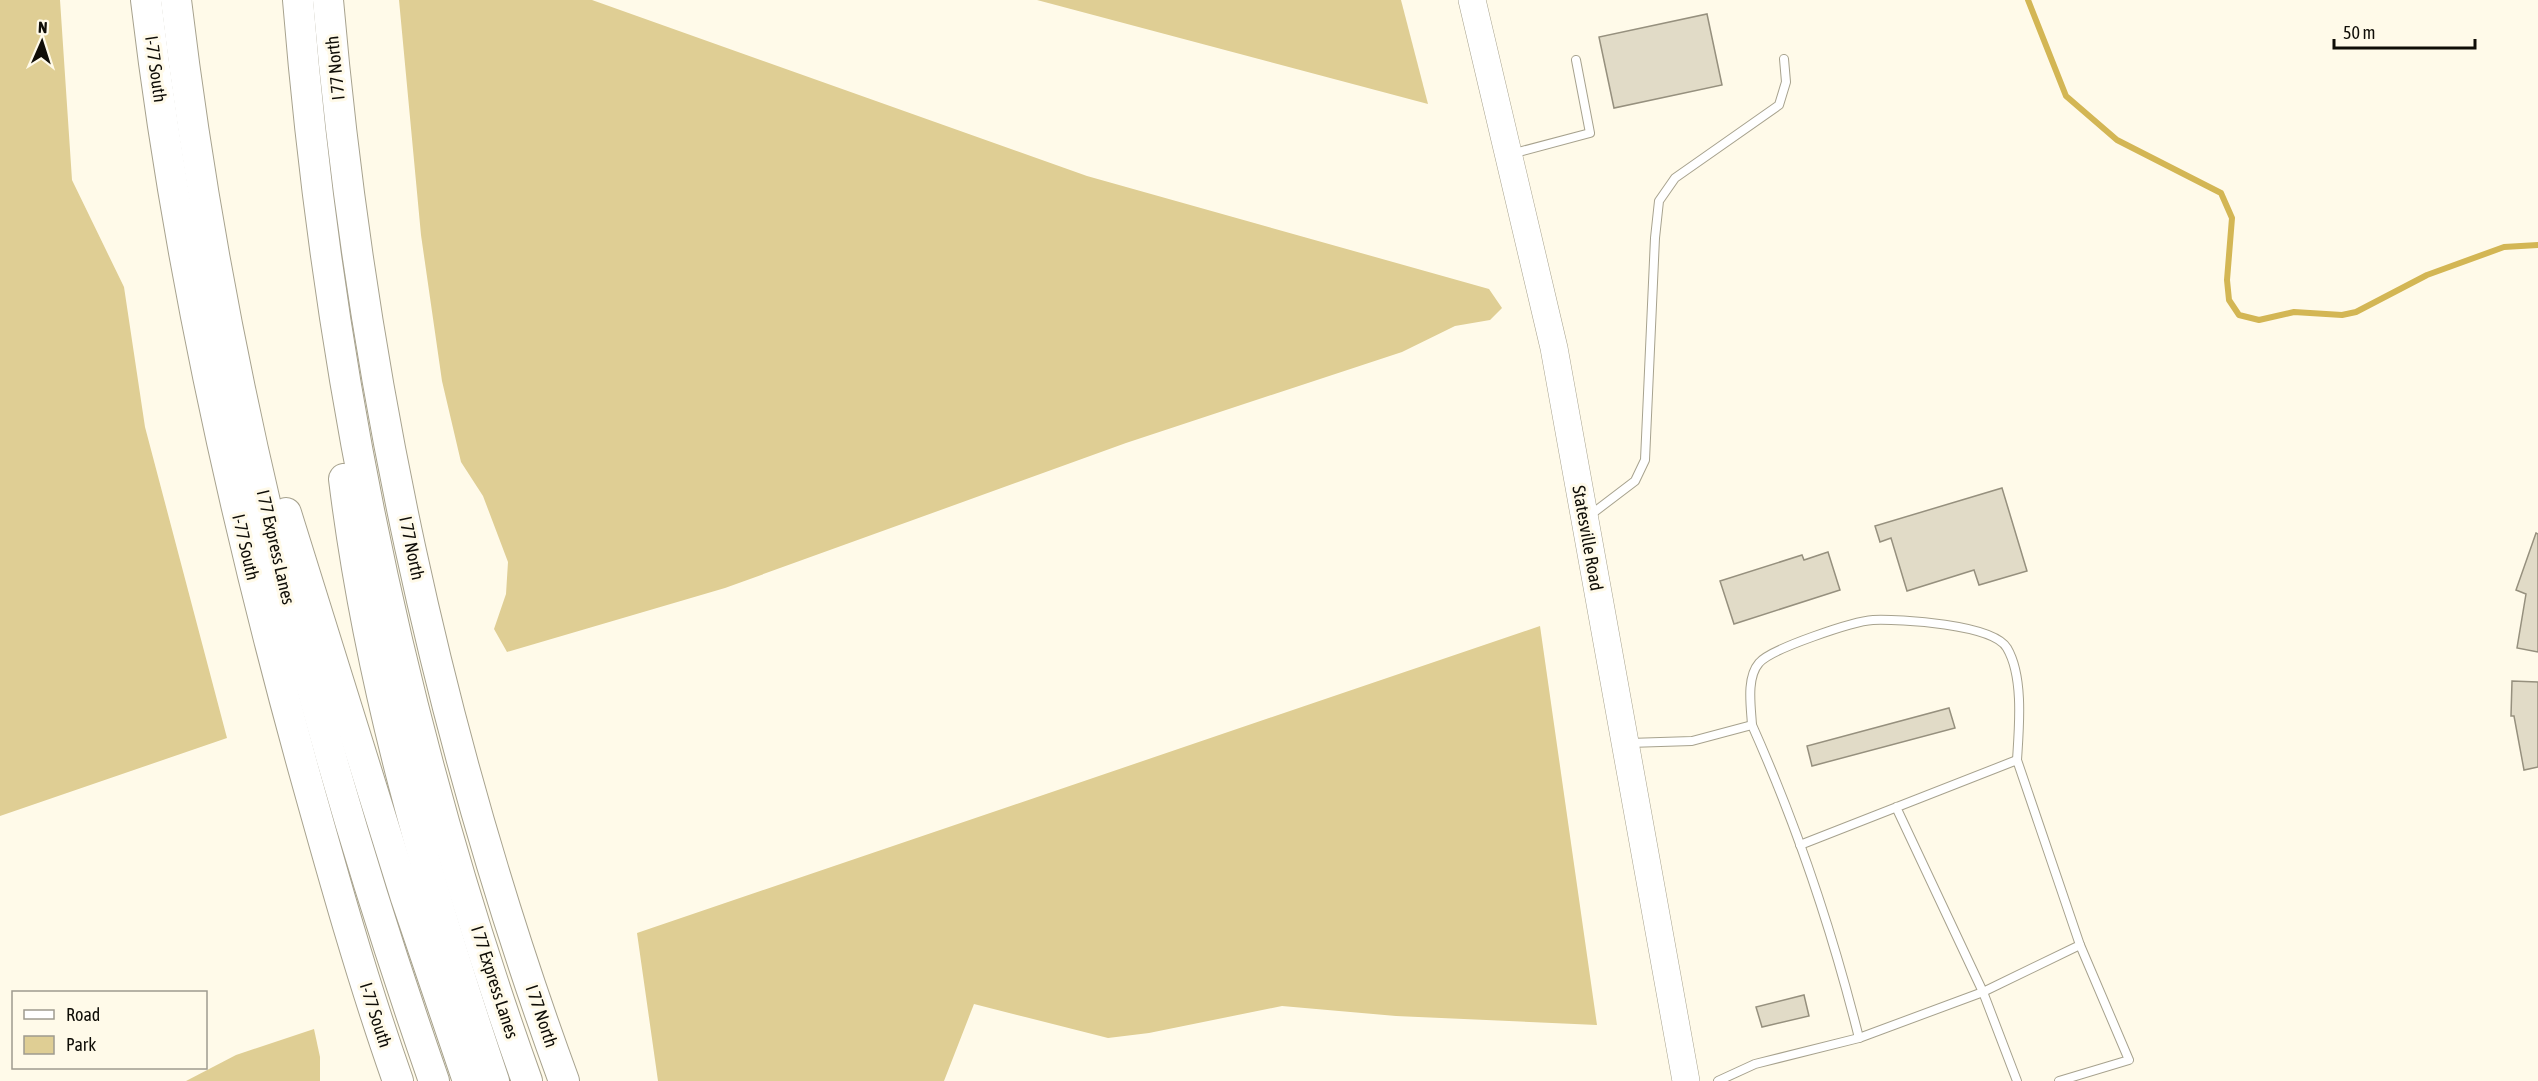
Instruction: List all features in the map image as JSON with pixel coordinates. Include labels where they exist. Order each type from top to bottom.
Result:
[{"type":"highway","name":"I-77 South","points":[[146,0],[179,224],[238,517],[311,795],[375,1016],[398,1081]]},
{"type":"highway","name":"I 77 Express Lanes","points":[[176,0],[202,185],[267,510],[317,710],[376,908],[434,1081]]},
{"type":"highway","name":"I 77 Express Lanes","points":[[298,0],[315,173],[328,275],[362,479],[408,684],[462,882],[527,1081]]},
{"type":"highway","name":"I 77 North","points":[[328,0],[360,271],[377,373],[417,572],[480,817],[526,969],[564,1081]]},
{"type":"highway","points":[[328,275],[343,466],[360,592],[372,656],[406,802],[494,1081]]},
{"type":"highway","points":[[225,309],[399,876],[468,1081]]},
{"type":"main road","name":"Statesville Road","points":[[1472,0],[1554,348],[1686,1081]]},
{"type":"lane","points":[[1585,519],[1635,481],[1645,460],[1655,238],[1659,201],[1675,178],[1779,105],[1786,82],[1784,59]]},
{"type":"lane","points":[[1510,154],[1590,134],[1576,60]]},
{"type":"lane","points":[[1859,1038],[1839,958],[1779,787],[1752,725],[1751,691],[1754,672],[1759,663],[1776,650],[1871,620],[1967,627],[1994,636],[2007,647],[2021,703],[2017,760],[2080,945],[2129,1060],[2059,1081]]},
{"type":"lane","points":[[1625,743],[1692,741],[1752,725]]},
{"type":"lane","points":[[1800,845],[2017,760]]},
{"type":"lane","points":[[1896,807],[1983,992],[2017,1081]]},
{"type":"lane","points":[[1718,1081],[1755,1064],[1859,1038],[1983,992],[2080,945]]},
{"type":"green space","points":[[0,0],[60,0],[72,180],[124,287],[145,427],[227,738],[0,816]]},
{"type":"green space","points":[[399,0],[592,0],[1087,176],[1489,289],[1502,308],[1490,320],[1455,326],[1402,352],[1126,443],[725,588],[507,652],[494,629],[506,594],[508,562],[483,496],[461,462],[442,381],[421,235]]},
{"type":"green space","points":[[1037,0],[1401,0],[1428,104]]},
{"type":"green space","points":[[1540,626],[1597,1025],[1396,1016],[1282,1006],[1149,1033],[1108,1038],[974,1004],[944,1081],[658,1081],[637,933]]},
{"type":"green space","points":[[314,1029],[320,1057],[320,1081],[186,1081],[236,1055]]},
{"type":"building","points":[[1707,14],[1722,85],[1614,108],[1599,37]]},
{"type":"building","points":[[2002,488],[2027,571],[1979,585],[1974,570],[1907,591],[1891,538],[1880,542],[1875,526]]},
{"type":"building","points":[[2536,533],[2538,534],[2538,652],[2517,648],[2526,594],[2516,590]]},
{"type":"building","points":[[1828,552],[1840,590],[1734,624],[1720,581],[1802,555],[1804,560]]},
{"type":"building","points":[[2512,681],[2538,682],[2538,767],[2524,770],[2514,716],[2511,716]]},
{"type":"building","points":[[1949,708],[1955,728],[1812,766],[1807,746]]},
{"type":"building","points":[[1804,995],[1809,1016],[1762,1027],[1756,1007]]},
{"type":"waterway","points":[[2028,0],[2066,96],[2117,140],[2221,193],[2232,218],[2227,280],[2229,300],[2239,315],[2259,320],[2294,312],[2342,315],[2356,312],[2427,275],[2504,247],[2538,245]]}]
